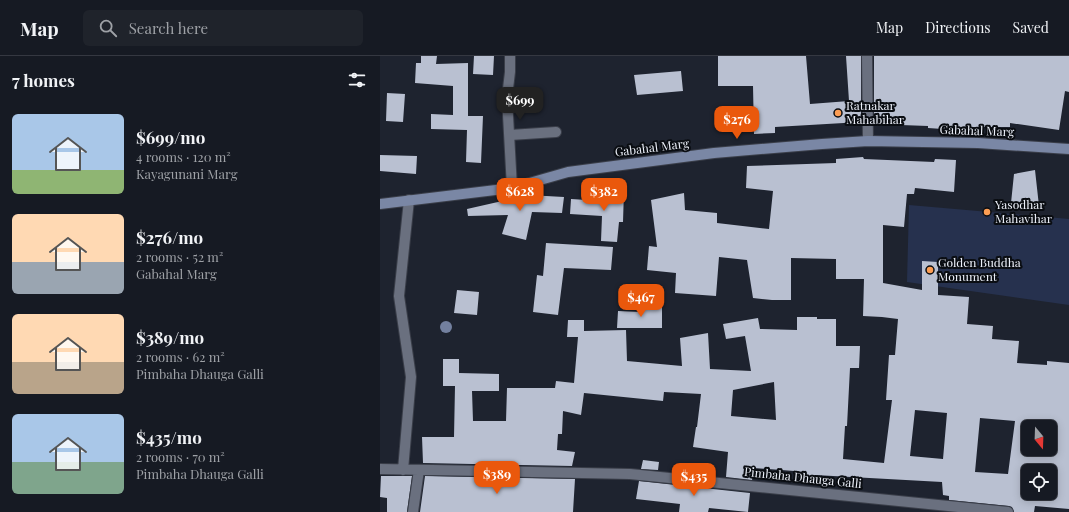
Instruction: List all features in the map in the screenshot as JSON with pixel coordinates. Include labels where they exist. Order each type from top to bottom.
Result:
[{"type":"main road","name":"Gabahal Marg","points":[[380,204],[512,188],[568,172],[714,153],[868,141],[978,143],[1069,149]]},
{"type":"street","points":[[510,56],[507,97],[512,188]]},
{"type":"street","points":[[867,56],[868,141]]},
{"type":"street","points":[[510,135],[556,132]]},
{"type":"street","points":[[403,470],[411,377],[399,296],[409,200]]},
{"type":"street","name":"Pimbaha Dhauga Galli","points":[[380,469],[630,474],[1008,512]]},
{"type":"street","points":[[413,512],[419,470]]},
{"type":"shaded area","points":[[909,205],[1069,219],[1069,305],[907,282]]},
{"type":"building","points":[[421,56],[437,56],[436,64],[468,63],[468,116],[483,116],[481,163],[466,162],[467,130],[431,129],[431,114],[453,115],[453,86],[415,83],[416,63],[421,63]]},
{"type":"building","points":[[474,56],[494,56],[493,75],[473,74]]},
{"type":"building","points":[[718,56],[806,56],[810,104],[849,101],[846,56],[861,56],[861,122],[775,127],[775,133],[754,134],[753,86],[718,86]]},
{"type":"building","points":[[874,56],[1069,56],[1069,92],[1065,91],[1059,130],[1010,123],[1010,127],[973,127],[972,131],[928,128],[928,126],[874,124]]},
{"type":"building","points":[[681,71],[683,91],[637,95],[634,75]]},
{"type":"building","points":[[387,93],[405,94],[403,122],[386,121]]},
{"type":"building","points":[[380,155],[417,156],[416,174],[380,171]]},
{"type":"building","points":[[863,157],[864,159],[934,162],[935,159],[956,160],[954,192],[915,188],[914,194],[907,194],[904,227],[883,225],[883,283],[922,290],[922,261],[938,262],[938,295],[969,297],[967,324],[993,326],[992,339],[1019,341],[1017,363],[1047,365],[1047,361],[1069,363],[1069,509],[1035,506],[1034,512],[1014,512],[1012,507],[1009,506],[949,500],[949,496],[943,495],[942,482],[815,475],[815,479],[794,477],[794,471],[754,468],[752,480],[726,477],[728,452],[693,447],[701,394],[664,392],[663,401],[584,393],[581,415],[563,411],[562,434],[558,434],[557,450],[575,452],[572,466],[423,463],[422,437],[454,437],[455,386],[443,386],[443,359],[459,359],[459,373],[499,374],[499,391],[472,391],[473,421],[506,421],[507,388],[555,388],[556,381],[574,383],[578,337],[567,337],[568,320],[584,320],[584,331],[626,330],[627,361],[682,366],[680,338],[708,333],[710,369],[751,371],[745,336],[726,339],[723,324],[758,318],[760,329],[797,330],[797,317],[817,317],[817,319],[836,319],[836,346],[860,346],[859,368],[850,368],[847,426],[845,426],[843,459],[884,463],[892,400],[886,400],[889,355],[895,355],[898,319],[863,316],[864,279],[836,279],[836,259],[791,258],[791,300],[772,300],[753,298],[747,260],[719,257],[716,296],[675,293],[676,273],[647,270],[649,246],[657,247],[651,200],[684,193],[685,210],[717,213],[717,223],[769,229],[773,191],[746,188],[747,166],[836,163],[836,159]],"holes":[[[774,382],[776,420],[731,416],[733,390]],[[915,410],[947,413],[943,459],[910,456]],[[980,418],[1015,421],[1008,474],[975,472]]]},
{"type":"building","points":[[1035,170],[1039,206],[1011,203],[1014,174]]},
{"type":"building","points":[[603,189],[624,190],[623,222],[619,222],[617,242],[601,241],[602,216],[570,214],[571,199],[603,201]]},
{"type":"building","points":[[528,195],[564,197],[562,213],[532,212],[526,240],[502,234],[508,215],[468,216],[467,209]]},
{"type":"building","points":[[546,243],[613,247],[611,270],[564,268],[558,315],[533,312],[537,275],[543,276]]},
{"type":"building","points":[[457,290],[479,292],[477,315],[454,313]]},
{"type":"building","points":[[641,306],[662,306],[662,328],[617,328],[618,311],[641,312]]},
{"type":"building","points":[[643,460],[659,462],[658,470],[641,469]]},
{"type":"building","points":[[381,476],[412,476],[407,512],[387,512],[387,498],[380,497]]},
{"type":"building","points":[[425,476],[575,479],[573,512],[420,512]]},
{"type":"building","points":[[639,481],[750,493],[748,512],[709,508],[708,512],[679,512],[680,504],[636,499]]},
{"type":"place","name":"Ratnakar Mahabihar","points":[[838,113]]},
{"type":"place","name":"Yasodhar Mahavihar","points":[[987,212]]},
{"type":"place","name":"Golden Buddha Monument","points":[[930,270]]}]
